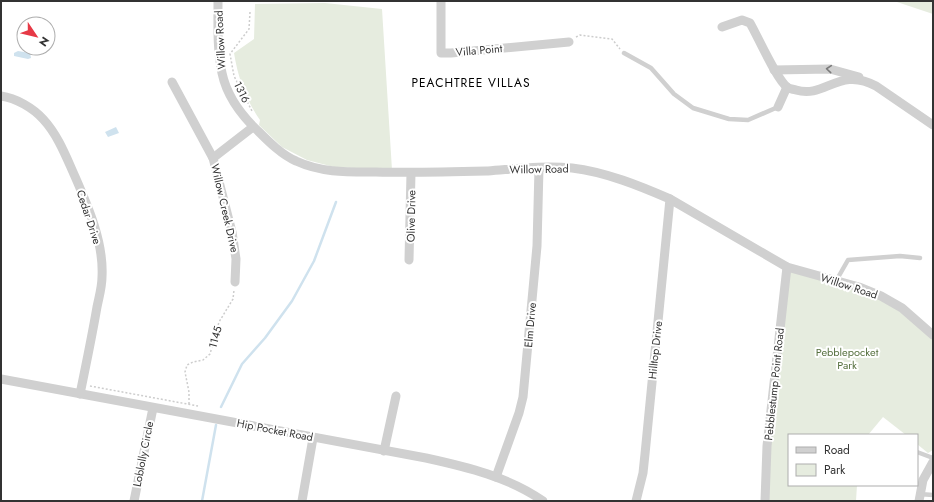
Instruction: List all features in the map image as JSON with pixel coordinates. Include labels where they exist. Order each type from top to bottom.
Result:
[{"type":"street","name":"Willow Road","points":[[218,1],[219,58],[224,81],[230,96],[240,114],[264,137],[295,160],[317,169],[340,172],[446,173],[539,168],[573,168],[603,175],[670,199],[787,267],[870,291],[892,302],[933,335]]},
{"type":"street","name":"Villa Point","points":[[441,1],[441,53],[569,42]]},
{"type":"street","points":[[722,27],[742,20],[750,23],[774,70],[787,87],[804,92],[815,91],[832,83],[844,80],[866,80]]},
{"type":"street","points":[[774,70],[830,69],[857,76],[876,86],[933,125]]},
{"type":"street","name":"Willow Creek Drive","points":[[172,82],[213,158],[232,232],[236,259],[235,282]]},
{"type":"street","points":[[778,107],[787,87]]},
{"type":"street","name":"Cedar Drive","points":[[1,96],[17,101],[32,110],[52,130],[82,193],[98,238],[102,277],[94,327],[80,394]]},
{"type":"street","name":"Willow Creek Drive","points":[[213,158],[253,126]]},
{"type":"street","name":"Elm Drive","points":[[496,477],[519,413],[523,396],[537,246],[539,168]]},
{"type":"street","name":"Olive Drive","points":[[409,260],[411,173]]},
{"type":"street","name":"Hilltop Drive","points":[[636,501],[643,473],[670,199]]},
{"type":"street","name":"Pebblestump Point Road","points":[[765,501],[767,446],[787,267]]},
{"type":"street","name":"Hip Pocket Road","points":[[1,379],[187,413],[464,467],[496,477],[544,501]]},
{"type":"street","points":[[384,451],[396,396]]},
{"type":"street","name":"Loblolly Circle","points":[[134,501],[153,408]]},
{"type":"street","points":[[302,501],[313,438]]},
{"type":"street","points":[[919,498],[920,480],[933,462]]},
{"type":"lane","points":[[624,54],[651,68],[674,94],[693,108],[729,119],[748,120],[778,107]]},
{"type":"lane","points":[[836,281],[848,260],[900,256],[920,258]]},
{"type":"lane","points":[[918,452],[933,458]]},
{"type":"lane","points":[[919,498],[933,495]]},
{"type":"path","name":"1316","points":[[250,12],[248,29],[230,54],[234,76],[254,114]]},
{"type":"path","points":[[580,34],[612,39],[624,54]]},
{"type":"path","name":"1145","points":[[189,404],[189,392],[185,372],[187,365],[207,358],[212,352],[214,335],[219,322],[233,299],[235,282]]},
{"type":"green space","points":[[894,1],[933,1],[933,14]]},
{"type":"green space","points":[[325,3],[382,9],[392,170],[334,167],[307,160],[282,147],[259,125],[260,120],[243,88],[234,53],[254,39],[255,4]]},
{"type":"green space","name":"Pebblepocket Park","points":[[787,267],[876,294],[933,336],[933,450],[928,453],[918,445],[918,434],[905,434],[883,417],[869,434],[788,434],[788,486],[857,486],[856,501],[765,501]]},
{"type":"water","points":[[16,52],[16,56],[31,56],[31,58],[28,59],[14,56],[14,53]]},
{"type":"water","points":[[116,127],[119,133],[108,137],[105,132]]},
{"type":"waterway","points":[[221,407],[242,364],[265,338],[292,301],[314,261],[336,202]]},
{"type":"waterway","points":[[202,501],[216,425]]},
{"type":"district","name":"PEACHTREE VILLAS","points":[[471,83]]}]
